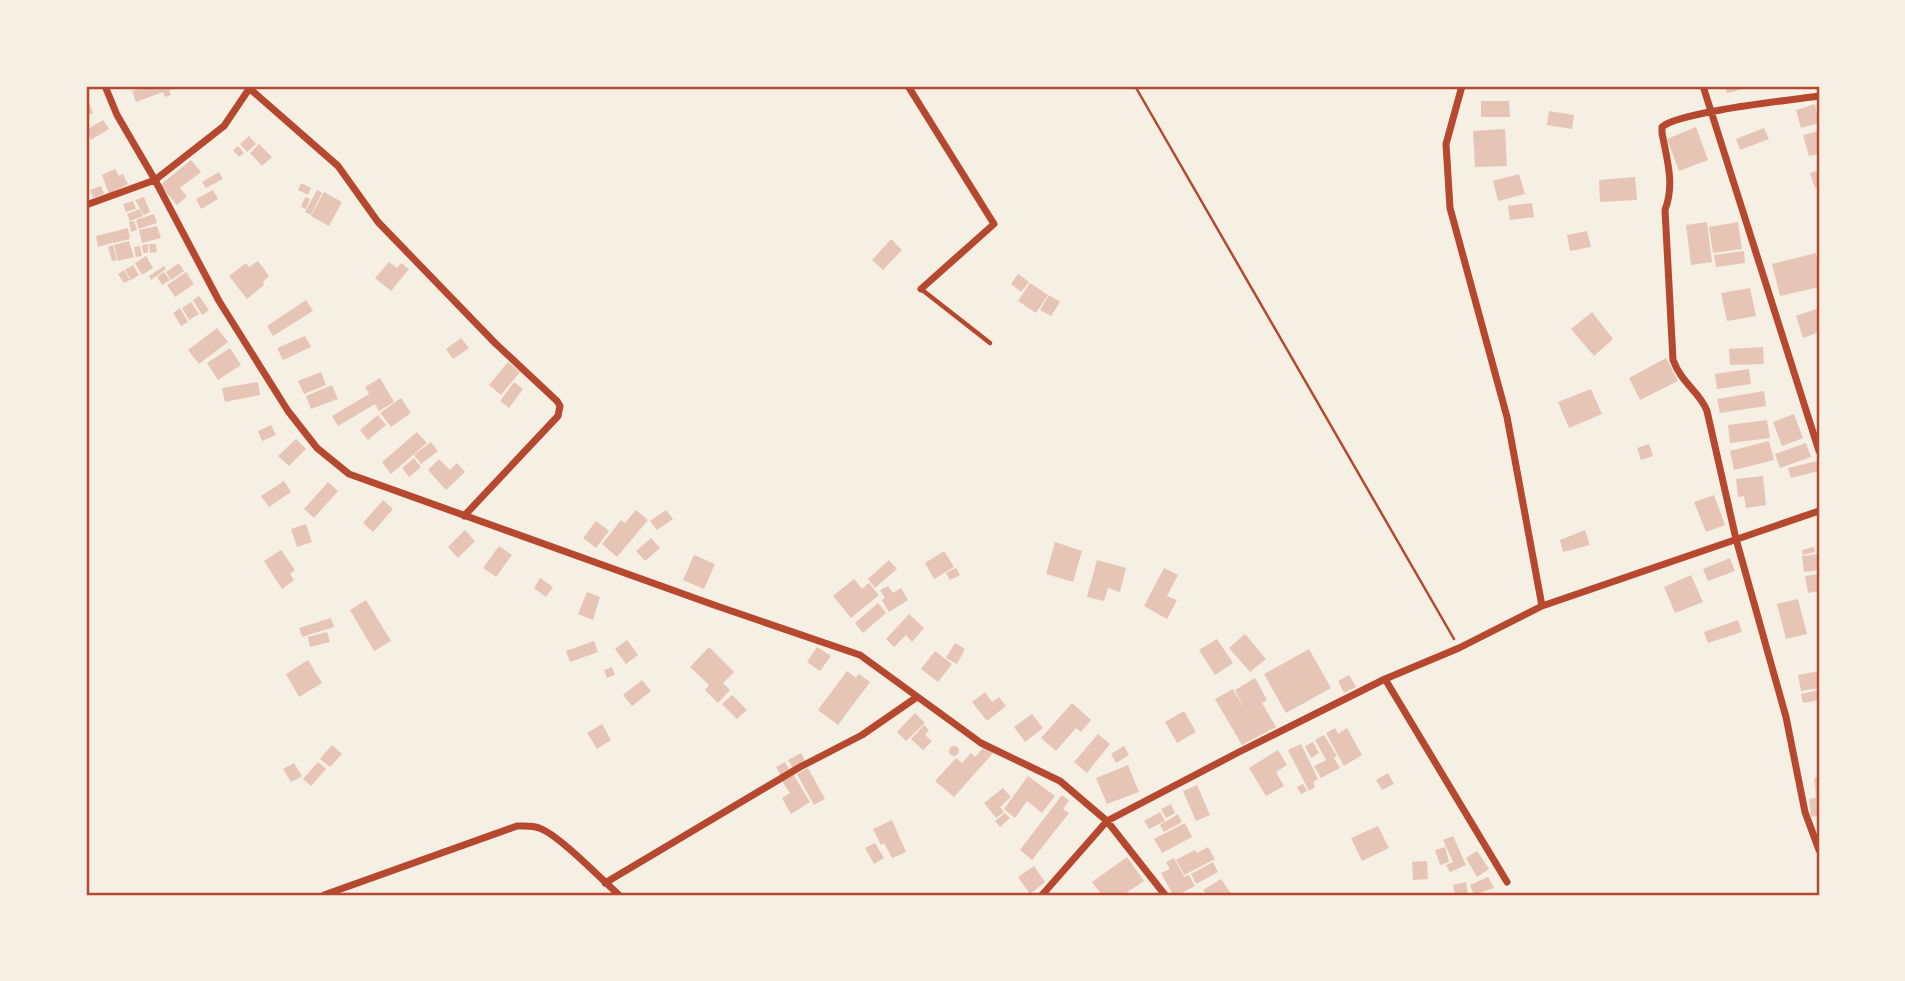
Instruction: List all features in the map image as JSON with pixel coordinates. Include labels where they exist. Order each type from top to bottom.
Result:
[{"type":"street","points":[[105,86],[117,116],[155,180],[219,301],[288,411],[317,448],[349,474],[714,606],[860,654],[981,743],[1060,781],[1108,821],[1165,895]]},
{"type":"street","points":[[908,86],[994,224],[921,289]]},
{"type":"street","points":[[1462,86],[1446,144],[1450,208],[1507,417],[1542,606]]},
{"type":"street","points":[[1703,86],[1819,451]]},
{"type":"street","points":[[86,205],[155,180],[224,126],[250,87],[338,166],[378,222],[560,406],[558,416],[464,516]]},
{"type":"street","points":[[1819,96],[1711,112],[1669,121],[1662,127],[1671,183],[1665,210],[1673,360],[1682,379],[1707,411],[1736,539],[1786,718],[1805,812],[1819,850]]},
{"type":"street","points":[[1042,895],[1108,821],[1385,679],[1459,648],[1542,606],[1819,511]]},
{"type":"street","points":[[1385,679],[1507,881]]},
{"type":"street","points":[[605,883],[800,767],[862,735],[917,697]]},
{"type":"street","points":[[324,895],[517,826],[542,828],[619,895]]},
{"type":"lane","points":[[921,289],[990,343]]},
{"type":"path","points":[[1135,86],[1459,648]]},
{"type":"building","points":[[147,86],[179,86],[169,90],[171,95],[165,97],[163,92],[136,102],[132,91]]},
{"type":"building","points":[[1725,86],[1750,86],[1750,87],[1727,93]]},
{"type":"building","points":[[1481,101],[1509,101],[1510,117],[1481,117]]},
{"type":"building","points":[[89,103],[93,113],[86,116],[86,105]]},
{"type":"building","points":[[1815,104],[1819,123],[1801,128],[1796,110]]},
{"type":"building","points":[[1549,111],[1574,115],[1572,129],[1547,125]]},
{"type":"building","points":[[103,120],[109,129],[91,140],[86,130]]},
{"type":"building","points":[[1696,127],[1708,160],[1679,171],[1667,139]]},
{"type":"building","points":[[1764,128],[1769,139],[1740,150],[1736,139]]},
{"type":"building","points":[[1505,129],[1507,166],[1475,167],[1473,131]]},
{"type":"building","points":[[1819,131],[1819,154],[1809,156],[1803,135]]},
{"type":"building","points":[[249,136],[256,144],[247,152],[240,144]]},
{"type":"building","points":[[259,144],[272,157],[262,166],[250,153]]},
{"type":"building","points":[[238,146],[244,153],[239,157],[233,150]]},
{"type":"building","points":[[191,160],[201,172],[180,188],[187,196],[177,205],[160,185]]},
{"type":"building","points":[[115,169],[119,176],[123,174],[128,184],[109,194],[102,175]]},
{"type":"building","points":[[1819,170],[1819,187],[1815,188],[1810,173]]},
{"type":"building","points":[[219,172],[223,179],[206,188],[202,182]]},
{"type":"building","points":[[1519,174],[1525,194],[1498,201],[1493,181]]},
{"type":"building","points":[[1635,177],[1637,200],[1600,202],[1599,180]]},
{"type":"building","points":[[301,183],[311,188],[308,195],[298,190]]},
{"type":"building","points":[[101,186],[104,194],[93,198],[90,190]]},
{"type":"building","points":[[213,190],[218,199],[201,209],[196,199]]},
{"type":"building","points":[[317,190],[322,193],[311,215],[305,212]]},
{"type":"building","points":[[324,192],[342,202],[329,226],[311,216]]},
{"type":"building","points":[[144,197],[150,212],[144,215],[135,200]]},
{"type":"building","points":[[305,197],[310,199],[306,209],[301,207]]},
{"type":"building","points":[[133,201],[136,209],[126,212],[123,204]]},
{"type":"building","points":[[1532,203],[1534,217],[1510,220],[1508,206]]},
{"type":"building","points":[[140,209],[143,216],[130,221],[127,214]]},
{"type":"building","points":[[154,214],[157,223],[139,229],[136,220]]},
{"type":"building","points":[[134,221],[137,230],[131,232],[129,222]]},
{"type":"building","points":[[1707,222],[1712,262],[1691,265],[1686,225]]},
{"type":"building","points":[[1738,222],[1742,249],[1713,253],[1709,227]]},
{"type":"building","points":[[157,226],[161,238],[142,243],[139,230]]},
{"type":"building","points":[[128,228],[130,239],[113,243],[113,240],[112,243],[98,247],[96,236]]},
{"type":"building","points":[[1587,231],[1591,247],[1570,251],[1567,235]]},
{"type":"building","points":[[891,239],[902,250],[883,270],[872,260]]},
{"type":"building","points":[[129,241],[134,257],[118,261],[114,245]]},
{"type":"building","points":[[148,244],[148,253],[143,253],[142,245]]},
{"type":"building","points":[[149,244],[156,244],[157,252],[150,253]]},
{"type":"building","points":[[113,245],[117,260],[112,261],[108,247]]},
{"type":"building","points":[[140,246],[142,256],[136,257],[134,247]]},
{"type":"building","points":[[1744,251],[1745,263],[1716,267],[1714,255]]},
{"type":"building","points":[[1816,253],[1819,287],[1780,296],[1772,264]]},
{"type":"building","points":[[146,256],[153,268],[142,275],[135,263]]},
{"type":"building","points":[[258,261],[269,276],[263,282],[264,285],[247,299],[229,276],[246,263],[249,267]]},
{"type":"building","points":[[389,262],[397,268],[401,263],[409,269],[391,291],[375,278]]},
{"type":"building","points":[[179,263],[184,271],[171,280],[166,272]]},
{"type":"building","points":[[133,265],[139,275],[131,280],[125,270]]},
{"type":"building","points":[[164,266],[166,269],[151,280],[149,276]]},
{"type":"building","points":[[124,270],[130,280],[124,283],[118,274]]},
{"type":"building","points":[[164,272],[170,280],[162,285],[157,277]]},
{"type":"building","points":[[186,272],[194,284],[175,297],[167,285]]},
{"type":"building","points":[[1018,274],[1029,282],[1021,292],[1011,284]]},
{"type":"building","points":[[1030,283],[1048,295],[1036,313],[1018,301]]},
{"type":"building","points":[[1750,288],[1756,316],[1727,321],[1721,293]]},
{"type":"building","points":[[1049,295],[1060,302],[1051,316],[1040,310]]},
{"type":"building","points":[[199,296],[209,310],[202,315],[193,300]]},
{"type":"building","points":[[306,300],[313,311],[273,336],[267,326]]},
{"type":"building","points":[[191,302],[199,314],[189,320],[182,308]]},
{"type":"building","points":[[180,308],[188,322],[181,326],[173,313]]},
{"type":"building","points":[[1819,308],[1819,332],[1803,338],[1796,316]]},
{"type":"building","points":[[1592,312],[1613,339],[1594,356],[1571,329]]},
{"type":"building","points":[[217,328],[228,342],[199,364],[188,350]]},
{"type":"building","points":[[305,336],[311,347],[283,360],[277,348]]},
{"type":"building","points":[[461,338],[469,348],[453,359],[446,349]]},
{"type":"building","points":[[1763,347],[1764,364],[1730,365],[1729,349]]},
{"type":"building","points":[[230,348],[241,365],[218,380],[207,363]]},
{"type":"building","points":[[1666,358],[1678,381],[1640,400],[1629,378]]},
{"type":"building","points":[[508,362],[520,372],[501,395],[489,385]]},
{"type":"building","points":[[1749,369],[1751,384],[1717,389],[1715,374]]},
{"type":"building","points":[[321,372],[326,385],[304,394],[298,381]]},
{"type":"building","points":[[380,378],[394,402],[379,411],[375,404],[338,426],[332,416],[369,394],[365,387]]},
{"type":"building","points":[[258,382],[260,395],[225,402],[222,388]]},
{"type":"building","points":[[514,382],[523,389],[509,408],[500,401]]},
{"type":"building","points":[[332,385],[338,399],[311,409],[306,396]]},
{"type":"building","points":[[1591,389],[1602,414],[1569,428],[1558,402]]},
{"type":"building","points":[[1764,391],[1766,406],[1720,413],[1717,399]]},
{"type":"building","points":[[401,398],[411,413],[391,427],[380,413]]},
{"type":"building","points":[[1794,414],[1803,438],[1782,446],[1773,422]]},
{"type":"building","points":[[378,415],[386,425],[368,440],[360,430]]},
{"type":"building","points":[[1767,420],[1770,438],[1730,443],[1728,425]]},
{"type":"building","points":[[271,425],[276,435],[262,441],[258,431]]},
{"type":"building","points":[[417,432],[427,443],[391,474],[382,462]]},
{"type":"building","points":[[296,439],[306,449],[289,466],[278,456]]},
{"type":"building","points":[[1769,441],[1774,460],[1734,470],[1730,451]]},
{"type":"building","points":[[431,442],[438,451],[421,464],[414,455]]},
{"type":"building","points":[[1806,443],[1811,457],[1780,468],[1775,454]]},
{"type":"building","points":[[1649,444],[1653,456],[1641,460],[1637,448]]},
{"type":"building","points":[[414,458],[421,467],[409,477],[402,468]]},
{"type":"building","points":[[439,459],[450,470],[457,463],[465,472],[446,490],[428,470]]},
{"type":"building","points":[[1817,461],[1819,471],[1791,478],[1788,468]]},
{"type":"building","points":[[1763,476],[1766,505],[1746,508],[1744,496],[1738,497],[1736,479]]},
{"type":"building","points":[[284,481],[291,492],[269,507],[261,496]]},
{"type":"building","points":[[328,482],[338,491],[314,518],[304,509]]},
{"type":"building","points":[[1714,495],[1725,525],[1706,532],[1694,502]]},
{"type":"building","points":[[383,500],[393,509],[373,532],[363,523]]},
{"type":"building","points":[[636,510],[648,520],[617,557],[602,544],[621,520],[625,523]]},
{"type":"building","points":[[666,510],[673,519],[657,530],[650,521]]},
{"type":"building","points":[[596,521],[609,531],[596,548],[583,538]]},
{"type":"building","points":[[306,524],[312,542],[297,547],[291,529]]},
{"type":"building","points":[[465,530],[475,541],[458,558],[448,547]]},
{"type":"building","points":[[1585,530],[1590,545],[1563,552],[1560,540]]},
{"type":"building","points":[[651,538],[660,548],[645,561],[636,551]]},
{"type":"building","points":[[1055,542],[1082,551],[1073,582],[1046,574]]},
{"type":"building","points":[[499,546],[512,555],[496,577],[483,568]]},
{"type":"building","points":[[1814,547],[1815,552],[1803,555],[1802,550]]},
{"type":"building","points":[[281,550],[295,570],[290,574],[294,580],[282,589],[264,561]]},
{"type":"building","points":[[944,551],[954,567],[934,579],[925,563]]},
{"type":"building","points":[[1819,554],[1819,570],[1804,572],[1802,556]]},
{"type":"building","points":[[694,555],[715,564],[704,589],[683,580]]},
{"type":"building","points":[[1730,558],[1735,571],[1708,581],[1703,569]]},
{"type":"building","points":[[889,560],[897,569],[875,588],[868,579]]},
{"type":"building","points":[[1097,560],[1126,568],[1120,592],[1108,588],[1104,601],[1087,597]]},
{"type":"building","points":[[956,568],[960,575],[950,580],[946,573]]},
{"type":"building","points":[[1164,568],[1178,575],[1167,596],[1177,600],[1167,619],[1144,606]]},
{"type":"building","points":[[1819,574],[1819,591],[1808,593],[1805,576]]},
{"type":"building","points":[[1691,575],[1703,602],[1675,613],[1664,587]]},
{"type":"building","points":[[540,578],[553,587],[546,597],[534,588]]},
{"type":"building","points":[[854,579],[862,589],[869,583],[879,595],[851,618],[833,596]]},
{"type":"building","points":[[888,586],[893,593],[901,588],[908,600],[889,612],[880,590]]},
{"type":"building","points":[[587,592],[600,597],[593,620],[578,614]]},
{"type":"building","points":[[1798,599],[1807,634],[1786,639],[1777,604]]},
{"type":"building","points":[[366,600],[391,641],[374,651],[350,610]]},
{"type":"building","points":[[878,603],[886,613],[863,633],[855,623]]},
{"type":"building","points":[[909,614],[924,628],[912,642],[906,635],[894,647],[886,639]]},
{"type":"building","points":[[331,618],[334,627],[302,637],[299,628]]},
{"type":"building","points":[[1738,620],[1742,632],[1708,643],[1704,632]]},
{"type":"building","points":[[327,632],[330,642],[310,647],[308,637]]},
{"type":"building","points":[[1245,634],[1266,659],[1250,672],[1229,648]]},
{"type":"building","points":[[1217,639],[1233,663],[1215,675],[1199,650]]},
{"type":"building","points":[[627,640],[638,655],[626,664],[615,649]]},
{"type":"building","points":[[594,641],[598,652],[570,662],[566,651]]},
{"type":"building","points":[[955,643],[965,649],[957,664],[946,658]]},
{"type":"building","points":[[709,647],[734,672],[723,683],[730,690],[718,703],[705,690],[709,685],[690,667]]},
{"type":"building","points":[[817,647],[831,656],[820,671],[807,662]]},
{"type":"building","points":[[1309,649],[1331,688],[1286,713],[1264,674]]},
{"type":"building","points":[[935,651],[952,664],[938,682],[921,669]]},
{"type":"building","points":[[308,660],[322,683],[299,697],[286,674]]},
{"type":"building","points":[[612,667],[615,675],[607,678],[604,670]]},
{"type":"building","points":[[847,671],[856,678],[859,674],[870,682],[838,725],[818,710]]},
{"type":"building","points":[[1819,671],[1819,688],[1801,691],[1798,675]]},
{"type":"building","points":[[1349,675],[1356,687],[1344,693],[1338,681]]},
{"type":"building","points":[[1255,678],[1267,700],[1262,703],[1276,727],[1242,745],[1215,699],[1233,689],[1244,709],[1235,690]]},
{"type":"building","points":[[642,680],[651,691],[632,706],[623,695]]},
{"type":"building","points":[[1819,690],[1819,700],[1803,703],[1801,694]]},
{"type":"building","points":[[985,692],[992,702],[999,697],[1006,706],[987,721],[972,702]]},
{"type":"building","points":[[732,695],[747,710],[737,719],[722,704]]},
{"type":"building","points":[[1072,703],[1091,720],[1081,732],[1076,728],[1056,751],[1041,738]]},
{"type":"building","points":[[1184,711],[1196,732],[1177,743],[1165,722]]},
{"type":"building","points":[[915,713],[925,723],[906,741],[897,732]]},
{"type":"building","points":[[1032,714],[1043,728],[1025,742],[1014,727]]},
{"type":"building","points":[[602,724],[611,740],[597,749],[587,733]]},
{"type":"building","points":[[924,725],[929,730],[925,735],[932,741],[923,750],[911,739]]},
{"type":"building","points":[[1335,728],[1338,734],[1347,728],[1362,755],[1344,766],[1326,733]]},
{"type":"building","points":[[1098,734],[1110,744],[1087,773],[1074,762]]},
{"type":"building","points":[[1324,735],[1337,756],[1334,758],[1340,768],[1321,778],[1314,766],[1326,760],[1315,740]]},
{"type":"building","points":[[1313,742],[1319,753],[1311,758],[1305,746]]},
{"type":"building","points":[[1301,744],[1318,779],[1313,782],[1315,787],[1309,791],[1288,750]]},
{"type":"building","points":[[332,745],[342,754],[330,767],[320,759]]},
{"type":"building","points":[[954,746],[959,751],[954,756],[949,751]]},
{"type":"building","points":[[985,746],[993,753],[954,797],[935,781],[956,758],[962,763],[971,753],[975,757]]},
{"type":"building","points":[[1124,746],[1129,755],[1116,763],[1111,754]]},
{"type":"building","points":[[1278,750],[1287,765],[1276,772],[1284,786],[1266,796],[1249,768]]},
{"type":"building","points":[[801,753],[808,766],[796,773],[788,760]]},
{"type":"building","points":[[318,762],[326,769],[311,786],[303,779]]},
{"type":"building","points":[[785,762],[791,773],[782,778],[776,767]]},
{"type":"building","points":[[294,763],[302,776],[291,782],[283,769]]},
{"type":"building","points":[[1128,765],[1139,792],[1107,804],[1096,778]]},
{"type":"building","points":[[808,768],[825,799],[814,805],[797,774]]},
{"type":"building","points":[[1388,773],[1394,784],[1382,790],[1376,780]]},
{"type":"building","points":[[793,774],[810,802],[791,814],[782,798],[790,793],[782,781]]},
{"type":"building","points":[[1028,776],[1055,796],[1042,813],[1027,801],[1015,818],[1004,809]]},
{"type":"building","points":[[1819,777],[1819,796],[1816,797],[1814,778]]},
{"type":"building","points":[[1303,784],[1307,791],[1301,794],[1297,787]]},
{"type":"building","points":[[1197,785],[1210,815],[1196,821],[1183,791]]},
{"type":"building","points":[[1003,788],[1011,797],[1000,807],[1004,812],[996,818],[984,803]]},
{"type":"building","points":[[1062,795],[1069,801],[1063,809],[1069,813],[1032,860],[1020,850]]},
{"type":"building","points":[[1819,797],[1819,816],[1811,817],[1809,799]]},
{"type":"building","points":[[1171,804],[1175,813],[1166,818],[1161,809]]},
{"type":"building","points":[[1160,812],[1165,821],[1149,829],[1144,821]]},
{"type":"building","points":[[1005,813],[1010,818],[1000,827],[995,821]]},
{"type":"building","points":[[1178,814],[1182,822],[1164,832],[1160,825]]},
{"type":"building","points":[[892,820],[906,852],[892,858],[873,829]]},
{"type":"building","points":[[1185,823],[1192,837],[1162,853],[1154,839]]},
{"type":"building","points":[[1378,826],[1389,848],[1362,861],[1351,838]]},
{"type":"building","points":[[1453,836],[1466,865],[1450,872],[1446,865],[1453,862],[1443,840]]},
{"type":"building","points":[[875,843],[884,858],[874,864],[865,848]]},
{"type":"building","points":[[1208,847],[1215,859],[1184,875],[1176,860],[1195,850],[1197,853]]},
{"type":"building","points":[[1445,847],[1449,862],[1440,865],[1435,850]]},
{"type":"building","points":[[1477,851],[1489,869],[1477,877],[1466,858]]},
{"type":"building","points":[[1127,857],[1144,881],[1123,895],[1102,895],[1092,882]]},
{"type":"building","points":[[1174,858],[1184,877],[1189,875],[1195,886],[1178,895],[1173,895],[1161,873],[1170,869],[1166,862]]},
{"type":"building","points":[[1427,861],[1428,879],[1413,880],[1412,862]]},
{"type":"building","points":[[1213,862],[1218,872],[1196,884],[1191,874]]},
{"type":"building","points":[[1034,866],[1045,882],[1030,894],[1018,877]]},
{"type":"building","points":[[1488,877],[1494,888],[1474,895],[1470,885]]},
{"type":"building","points":[[1221,879],[1232,895],[1207,895],[1203,890]]},
{"type":"building","points":[[1466,882],[1468,895],[1455,895],[1453,885]]}]
